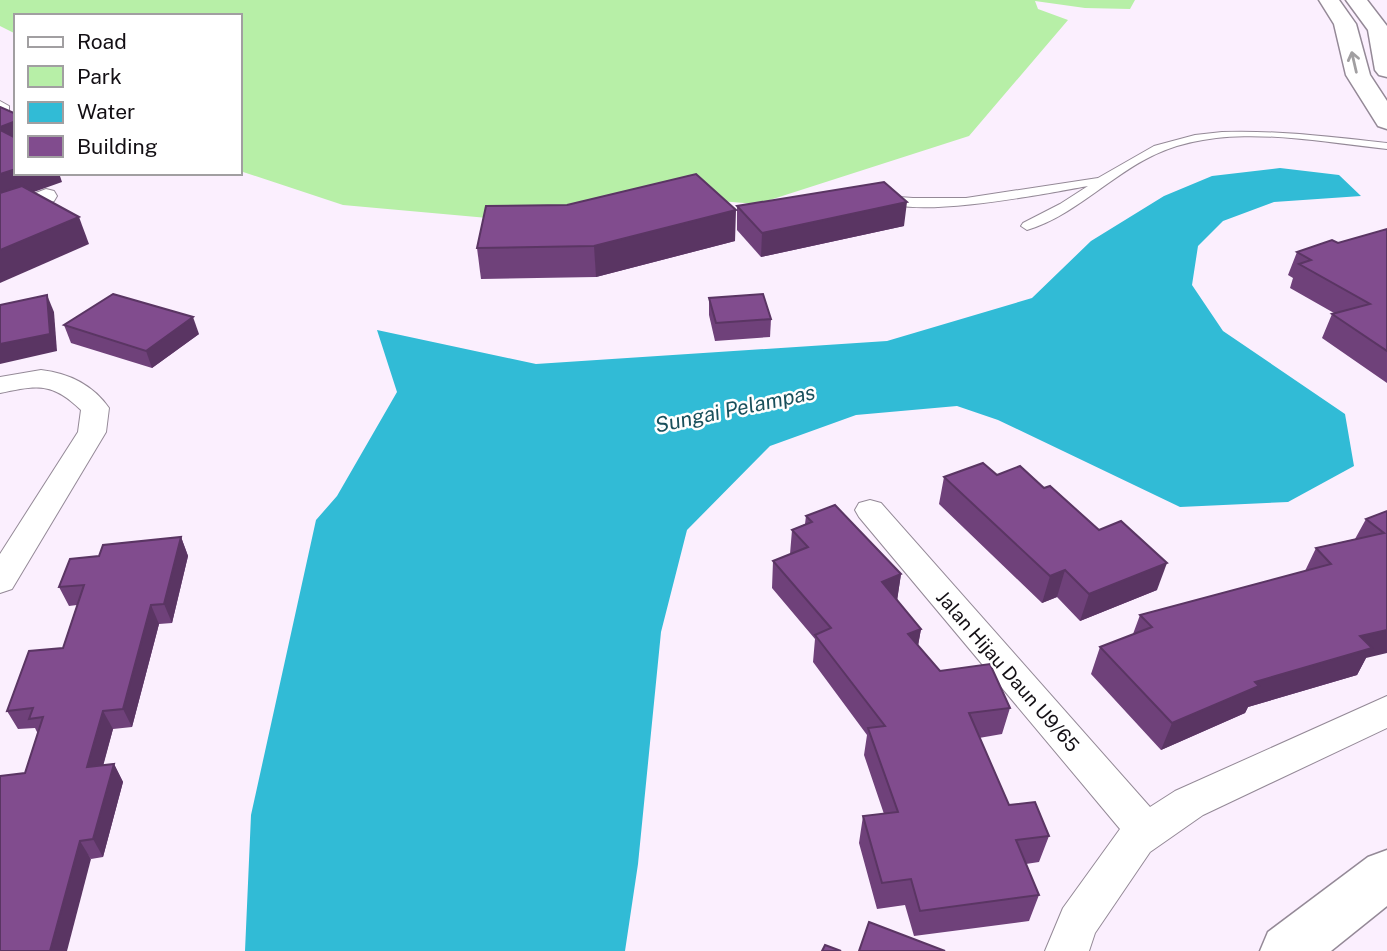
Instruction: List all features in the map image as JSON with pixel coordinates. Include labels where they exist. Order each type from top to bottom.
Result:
[{"type":"street","points":[[1329,0],[1345,24],[1357,75],[1387,121]]},
{"type":"street","points":[[1356,0],[1379,30],[1387,70]]},
{"type":"street","points":[[0,215],[46,196]]},
{"type":"street","points":[[0,385],[53,377],[76,389],[95,408],[92,432],[0,581]]},
{"type":"street","name":"Jalan Hijau Daun U9/65","points":[[870,510],[1147,832]]},
{"type":"street","points":[[1067,951],[1078,922],[1136,839],[1189,803],[1387,711]]},
{"type":"street","points":[[1288,951],[1387,874]]},
{"type":"lane","points":[[1027,226],[1068,204],[1101,180],[1168,144],[1223,136],[1284,137],[1387,146]]},
{"type":"lane","points":[[874,200],[925,205],[998,201],[1101,180]]},
{"type":"green space","points":[[0,0],[1135,0],[1130,9],[1085,8],[1035,1],[1038,9],[1068,20],[969,136],[757,204],[694,199],[577,226],[343,205],[242,172],[242,14],[14,14],[14,33],[0,26]]},
{"type":"water","name":"Sungai Pelampas","points":[[1280,168],[1339,175],[1361,196],[1274,202],[1223,221],[1198,246],[1192,285],[1223,331],[1345,414],[1354,466],[1288,502],[1180,507],[998,420],[957,406],[856,415],[770,446],[687,530],[661,632],[638,864],[625,951],[245,951],[251,815],[316,520],[337,496],[397,392],[377,330],[536,364],[887,341],[1032,298],[1091,241],[1164,196],[1212,176]]},
{"type":"building","points":[[0,107],[14,113],[14,122],[0,127]]},
{"type":"building","points":[[0,130],[14,137],[14,170],[0,174]]},
{"type":"building","points":[[696,174],[736,210],[594,246],[477,248],[486,206],[567,205]]},
{"type":"building","points":[[884,182],[907,202],[762,233],[737,206]]},
{"type":"building","points":[[22,186],[79,217],[0,250],[0,193]]},
{"type":"building","points":[[1387,229],[1387,351],[1332,314],[1370,304],[1299,264],[1311,260],[1297,252],[1332,240],[1338,243]]},
{"type":"building","points":[[113,294],[193,317],[146,351],[64,325]]},
{"type":"building","points":[[763,294],[771,319],[716,323],[709,298]]},
{"type":"building","points":[[47,295],[50,334],[0,344],[0,305]]},
{"type":"building","points":[[983,463],[997,475],[1020,466],[1044,488],[1050,486],[1099,530],[1121,521],[1167,563],[1089,594],[1065,570],[1050,576],[944,477]]},
{"type":"building","points":[[835,505],[901,574],[882,582],[921,629],[908,634],[940,671],[990,664],[1010,708],[969,713],[1009,805],[1035,802],[1049,836],[1016,840],[1039,895],[920,911],[911,879],[882,883],[863,816],[898,812],[868,728],[885,726],[815,635],[831,628],[773,561],[808,547],[792,530],[812,522],[806,516]]},
{"type":"building","points":[[1387,511],[1387,630],[1360,636],[1372,648],[1255,682],[1259,686],[1172,723],[1100,647],[1152,627],[1140,615],[1331,564],[1316,548],[1384,533],[1366,519]]},
{"type":"building","points":[[181,537],[164,604],[151,605],[123,709],[103,711],[87,767],[114,764],[93,839],[80,841],[50,951],[0,951],[0,776],[25,773],[43,717],[29,719],[33,708],[7,711],[29,651],[63,648],[84,585],[59,587],[70,559],[99,556],[103,545]]},
{"type":"building","points":[[869,922],[945,951],[859,951]]},
{"type":"building","points":[[825,945],[841,951],[822,951]]}]
